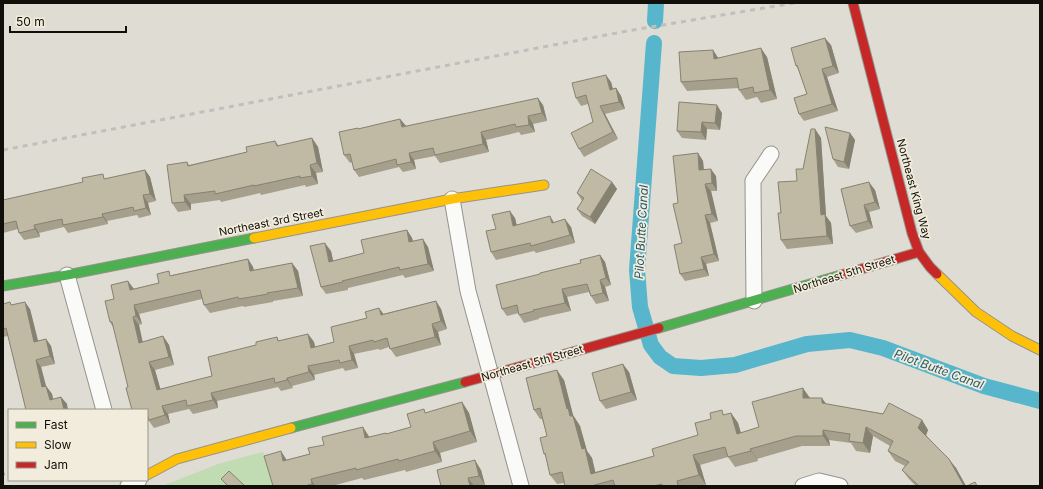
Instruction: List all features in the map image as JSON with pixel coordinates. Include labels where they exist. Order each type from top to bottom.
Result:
[{"type":"street","name":"Northeast King Way","points":[[854,3],[912,233],[919,252],[930,266],[976,312],[1012,336],[1040,350]]},
{"type":"street","points":[[754,301],[753,181],[771,154]]},
{"type":"street","name":"Northeast 3rd Street","points":[[3,286],[67,275],[452,199],[544,185]]},
{"type":"street","points":[[452,199],[468,290],[521,486]]},
{"type":"street","name":"Northeast 5th Street","points":[[148,475],[176,459],[491,375],[754,301],[919,252]]},
{"type":"street","points":[[67,275],[104,409]]},
{"type":"street","points":[[126,486],[137,481]]},
{"type":"street","points":[[803,486],[819,481],[840,486]]},
{"type":"green space","points":[[263,452],[274,486],[162,486],[218,464]]},
{"type":"building","points":[[825,38],[833,66],[822,69],[832,104],[799,114],[794,98],[807,94],[791,48]]},
{"type":"building","points":[[761,48],[770,90],[754,93],[753,87],[739,90],[737,78],[681,82],[679,52],[713,50],[714,59]]},
{"type":"building","points":[[606,75],[610,90],[616,88],[619,102],[600,106],[613,132],[579,149],[571,133],[593,122],[586,95],[576,98],[572,83]]},
{"type":"building","points":[[538,98],[542,113],[528,116],[529,125],[516,127],[515,124],[481,132],[483,144],[435,155],[433,148],[409,153],[411,162],[397,165],[396,159],[354,170],[350,154],[344,155],[339,132],[400,119],[402,127]]},
{"type":"building","points":[[679,102],[717,105],[715,123],[702,122],[701,132],[677,131]]},
{"type":"building","points":[[825,127],[850,133],[844,162],[833,159]]},
{"type":"building","points":[[811,129],[815,129],[821,215],[825,214],[827,236],[781,240],[778,213],[781,213],[778,182],[797,181],[796,169],[803,169]]},
{"type":"building","points":[[312,138],[317,163],[310,165],[312,176],[300,178],[300,176],[215,194],[215,191],[184,195],[185,202],[172,203],[167,165],[187,162],[188,166],[247,152],[246,147],[275,141],[277,146]]},
{"type":"building","points":[[698,153],[699,170],[711,169],[712,183],[705,184],[712,214],[705,215],[714,254],[701,257],[704,269],[680,274],[674,245],[682,243],[673,204],[678,203],[673,156]]},
{"type":"building","points":[[591,169],[612,182],[590,217],[577,209],[584,198],[577,193]]},
{"type":"building","points":[[145,170],[150,194],[143,195],[146,208],[134,211],[133,207],[102,214],[103,217],[63,225],[62,219],[34,225],[35,229],[19,233],[16,221],[3,224],[3,200],[83,182],[82,178],[103,174],[104,179]]},
{"type":"building","points":[[869,182],[875,202],[864,205],[868,221],[850,226],[841,189]]},
{"type":"building","points":[[510,211],[513,226],[550,216],[552,223],[565,219],[570,235],[531,246],[530,243],[491,252],[486,231],[496,229],[492,215]]},
{"type":"building","points":[[407,230],[409,242],[423,239],[428,264],[400,270],[399,267],[321,287],[310,246],[325,243],[329,262],[364,253],[361,240]]},
{"type":"building","points":[[600,255],[606,278],[600,280],[603,293],[591,296],[587,284],[562,289],[565,303],[533,310],[534,311],[519,315],[517,305],[502,309],[496,285],[581,263],[580,260]]},
{"type":"building","points":[[248,259],[250,271],[292,263],[298,288],[239,299],[238,297],[204,305],[200,290],[134,305],[136,316],[133,317],[139,343],[163,336],[169,357],[149,362],[157,390],[212,376],[208,357],[256,345],[256,342],[277,337],[278,341],[308,334],[311,348],[334,342],[331,327],[367,318],[365,312],[379,308],[381,315],[436,301],[441,321],[432,324],[435,337],[390,349],[387,338],[374,342],[373,340],[349,346],[352,360],[340,363],[339,360],[308,366],[309,372],[275,383],[274,378],[211,393],[213,400],[187,406],[186,400],[162,406],[165,415],[149,420],[148,409],[132,409],[126,388],[128,387],[112,322],[110,322],[105,301],[114,299],[111,285],[128,281],[130,290],[159,283],[157,274],[169,271],[170,276]]},
{"type":"building","points":[[10,302],[11,305],[25,302],[34,342],[46,339],[50,356],[36,360],[42,387],[46,386],[50,400],[61,397],[64,409],[26,409],[6,328],[3,329],[3,304]]},
{"type":"building","points":[[623,364],[631,392],[600,401],[592,373]]},
{"type":"building","points":[[557,370],[567,409],[568,408],[570,416],[573,416],[582,449],[585,448],[591,474],[654,456],[652,449],[698,435],[695,423],[711,419],[710,413],[722,410],[723,415],[731,413],[737,434],[759,427],[752,402],[803,388],[803,398],[822,398],[822,403],[883,414],[889,403],[922,420],[918,428],[949,459],[964,486],[919,486],[902,470],[909,462],[888,451],[893,441],[866,427],[863,443],[849,441],[850,434],[823,430],[823,436],[796,436],[728,457],[725,447],[693,455],[699,475],[677,481],[678,485],[676,486],[662,486],[662,484],[653,486],[615,486],[613,480],[591,486],[565,486],[562,472],[550,475],[540,438],[547,436],[540,408],[534,410],[526,378]]},
{"type":"building","points":[[462,402],[470,431],[433,442],[435,451],[399,461],[398,459],[356,470],[356,468],[311,479],[312,484],[304,486],[273,486],[264,456],[281,451],[283,461],[310,454],[308,448],[324,445],[322,437],[363,427],[365,438],[386,434],[411,427],[407,414],[424,409],[425,413]]},
{"type":"building","points":[[475,460],[479,476],[468,478],[470,486],[441,486],[437,470]]},
{"type":"building","points":[[229,471],[245,486],[228,486],[221,479]]},
{"type":"building","points":[[975,482],[977,486],[967,486]]},
{"type":"waterway","name":"Pilot Butte Canal","points":[[655,21],[656,3]]},
{"type":"waterway","name":"Pilot Butte Canal","points":[[654,43],[637,270],[640,307],[651,345],[660,357],[673,366],[701,368],[735,365],[807,344],[850,340],[883,348],[984,386],[1040,401]]},
{"type":"railway","points":[[3,150],[627,31],[794,3]]},
{"type":"traffic: fast","points":[[3,286],[67,275],[254,238]]},
{"type":"traffic: fast","points":[[659,328],[841,275]]},
{"type":"traffic: fast","points":[[291,428],[465,382]]},
{"type":"traffic: slow","points":[[254,238],[452,199],[544,185]]},
{"type":"traffic: slow","points":[[937,274],[976,312],[1012,336],[1040,350]]},
{"type":"traffic: slow","points":[[148,474],[177,459],[291,428]]},
{"type":"traffic: jam","points":[[853,3],[912,233],[919,252],[937,274]]},
{"type":"traffic: jam","points":[[841,275],[919,252]]},
{"type":"traffic: jam","points":[[465,382],[659,328]]}]
